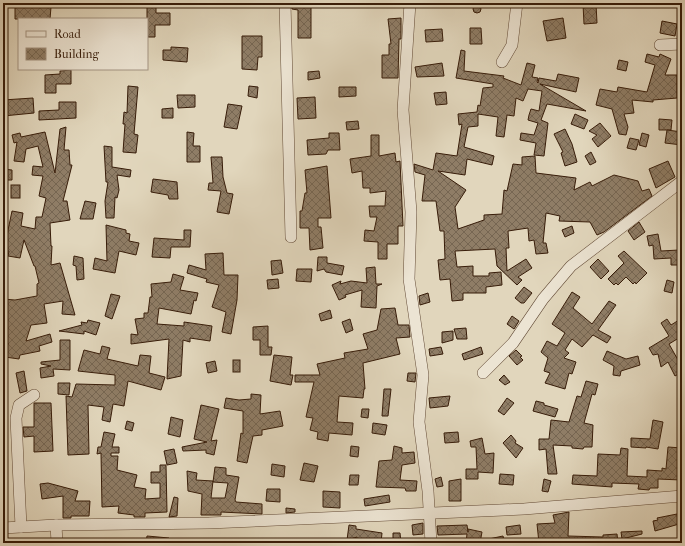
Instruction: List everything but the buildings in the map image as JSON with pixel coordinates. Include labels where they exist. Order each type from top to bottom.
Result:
[{"type":"street","points":[[285,3],[291,237]]},
{"type":"street","points":[[410,3],[403,110],[411,212],[409,279],[423,375],[419,422],[428,491],[428,513],[432,543]]},
{"type":"street","points":[[502,62],[512,45],[517,3]]},
{"type":"street","points":[[660,45],[682,44]]},
{"type":"street","points":[[483,373],[513,343],[543,299],[571,266],[682,181]]},
{"type":"street","points":[[21,527],[16,418],[19,405],[34,394]]},
{"type":"street","points":[[3,528],[56,525],[209,523],[428,513],[532,508],[682,496]]},
{"type":"street","points":[[56,525],[57,543]]}]
